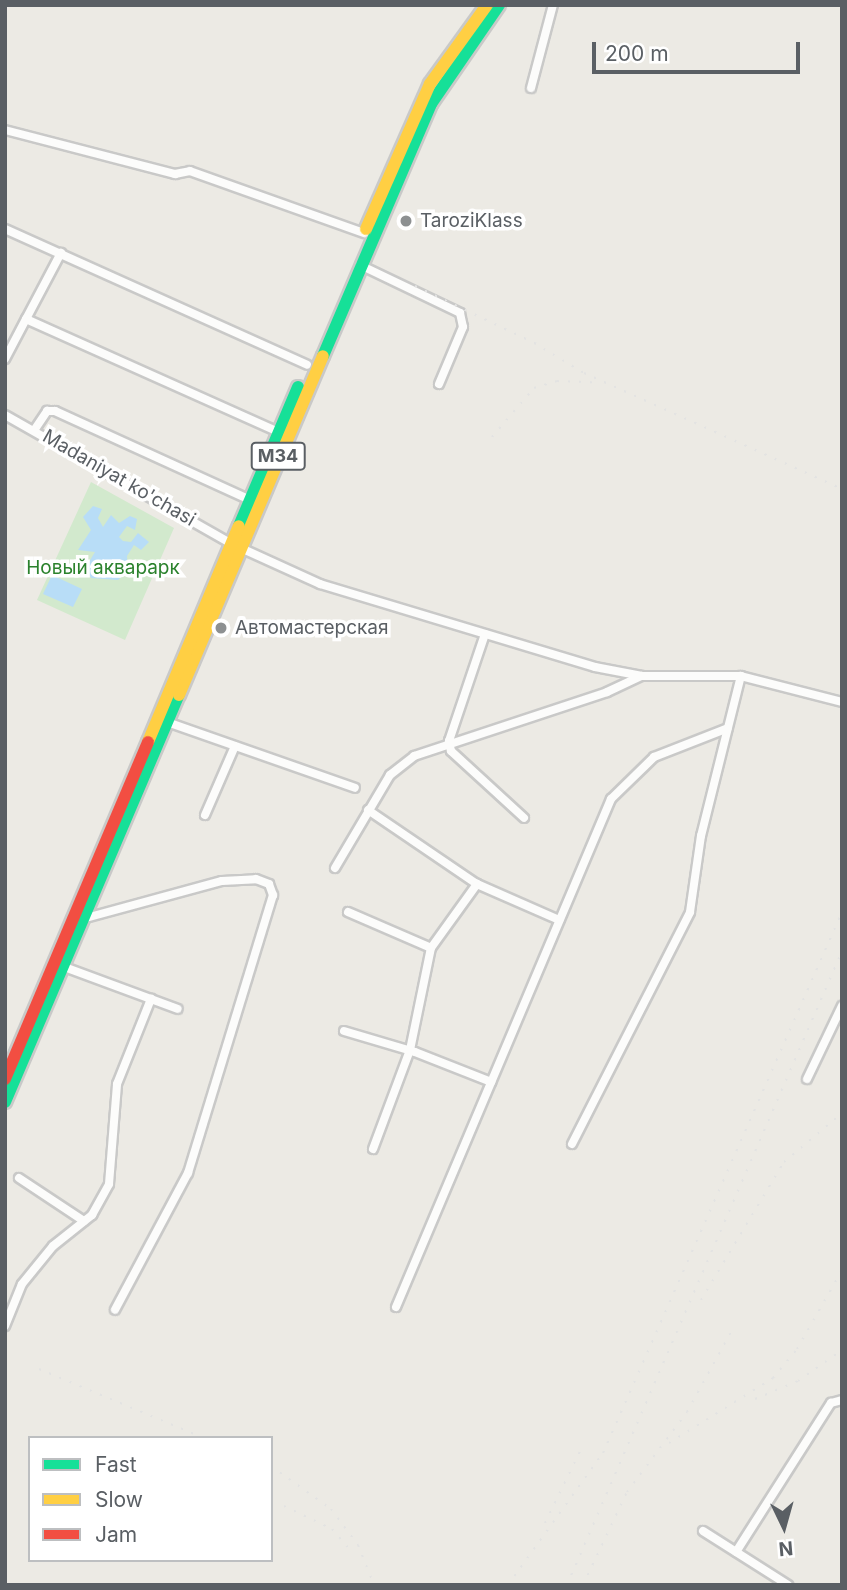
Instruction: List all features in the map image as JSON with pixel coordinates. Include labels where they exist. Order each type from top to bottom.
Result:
[{"type":"main road","name":"M34","points":[[5,1079],[42,993],[82,919],[167,722],[236,546],[250,500],[430,85],[487,5]]},
{"type":"main road","name":"M34","points":[[5,1101],[59,965],[236,546],[438,90],[499,5]]},
{"type":"street","points":[[531,88],[554,5]]},
{"type":"street","points":[[5,130],[175,174],[190,171],[364,233]]},
{"type":"street","points":[[5,229],[307,365]]},
{"type":"street","points":[[5,359],[61,253]]},
{"type":"street","points":[[360,265],[460,313],[463,327],[439,384]]},
{"type":"street","points":[[26,319],[279,432]]},
{"type":"street","points":[[35,429],[47,411],[55,411],[250,500]]},
{"type":"street","name":"Madaniyat ko'chasi","points":[[5,415],[35,429],[236,546],[320,584],[595,667],[642,676]]},
{"type":"street","points":[[485,634],[449,741],[451,751],[524,818]]},
{"type":"street","points":[[335,868],[390,775],[414,757],[449,741],[607,692],[642,676],[741,676],[842,702]]},
{"type":"street","points":[[572,1144],[690,912],[701,835],[741,676]]},
{"type":"street","points":[[167,722],[355,788]]},
{"type":"street","points":[[396,1307],[611,799],[654,757],[728,727]]},
{"type":"street","points":[[205,815],[235,746]]},
{"type":"street","points":[[368,810],[477,884],[559,920]]},
{"type":"street","points":[[82,919],[222,881],[256,879],[269,884],[273,895],[188,1173],[115,1310]]},
{"type":"street","points":[[373,1149],[410,1050],[431,948],[477,884]]},
{"type":"street","points":[[348,912],[431,948]]},
{"type":"street","points":[[59,965],[178,1009]]},
{"type":"street","points":[[5,1325],[22,1284],[52,1246],[84,1221],[109,1184],[117,1084],[151,999]]},
{"type":"street","points":[[807,1079],[842,1006]]},
{"type":"street","points":[[344,1031],[410,1050],[491,1082]]},
{"type":"street","points":[[19,1178],[84,1221]]},
{"type":"street","points":[[736,1552],[831,1403],[842,1400]]},
{"type":"street","points":[[703,1531],[788,1585]]},
{"type":"green space","name":"Новый акварарк","points":[[91,482],[174,528],[125,640],[37,600]]},
{"type":"water","points":[[93,506],[102,509],[98,518],[103,527],[111,515],[119,523],[130,516],[137,519],[135,530],[127,526],[119,537],[123,541],[131,542],[138,533],[149,542],[141,550],[134,545],[127,556],[128,570],[118,580],[91,578],[86,567],[95,552],[78,550],[91,530],[83,517]]},
{"type":"water","points":[[52,575],[82,589],[73,607],[43,594]]},
{"type":"railway","points":[[415,286],[541,346]]},
{"type":"railway","points":[[534,343],[584,373],[842,489]]},
{"type":"railway","points":[[492,437],[534,388],[557,381],[592,382]]},
{"type":"railway","points":[[508,1585],[603,1453],[842,912]]},
{"type":"railway","points":[[567,1585],[842,951]]},
{"type":"railway","points":[[701,1300],[784,1162],[842,1113]]},
{"type":"railway","points":[[669,1443],[773,1378],[797,1349],[842,1270]]},
{"type":"railway","points":[[583,1585],[627,1492],[687,1412],[732,1330]]},
{"type":"railway","points":[[755,1399],[798,1381],[842,1350]]},
{"type":"railway","points":[[39,1369],[199,1436]]},
{"type":"railway","points":[[545,1523],[582,1447]]},
{"type":"railway","points":[[273,1467],[331,1509],[358,1545],[374,1585]]},
{"type":"railway","points":[[284,1506],[332,1529],[352,1552]]},
{"type":"traffic: fast","points":[[323,356],[431,104],[499,5]]},
{"type":"traffic: fast","points":[[239,526],[298,387]]},
{"type":"traffic: fast","points":[[5,1102],[179,695]]},
{"type":"traffic: slow","points":[[366,229],[430,84],[487,5]]},
{"type":"traffic: slow","points":[[179,695],[323,356]]},
{"type":"traffic: slow","points":[[148,742],[239,526]]},
{"type":"traffic: jam","points":[[5,1079],[148,742]]},
{"type":"place","name":"TaroziKlass","points":[[406,221]]},
{"type":"place","name":"Автомастерская","points":[[221,628]]}]
